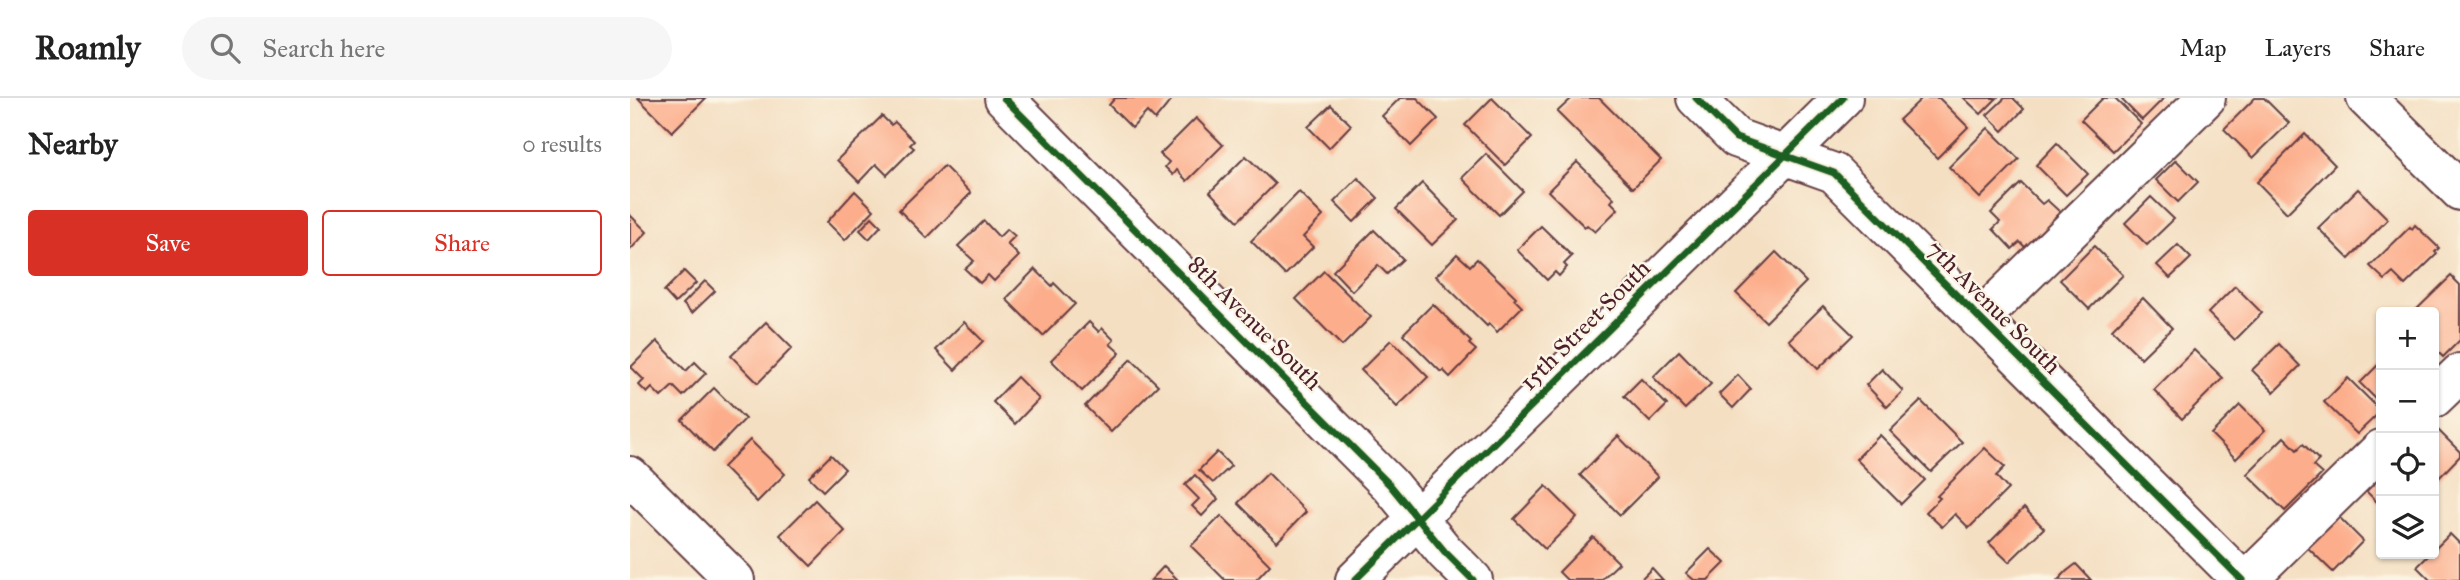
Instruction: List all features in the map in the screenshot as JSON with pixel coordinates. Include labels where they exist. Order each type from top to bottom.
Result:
[{"type":"street","name":"8th Avenue South","points":[[1004,98],[1390,485],[1445,552],[1473,580]]},
{"type":"street","name":"7th Avenue South","points":[[1696,98],[1736,138],[1834,173],[1979,320],[2244,580]]},
{"type":"street","name":"15th Street South","points":[[1354,580],[1843,98]]},
{"type":"street","points":[[1979,320],[2206,98]]},
{"type":"street","points":[[2366,98],[2460,191]]},
{"type":"street","points":[[2439,393],[2460,373]]},
{"type":"street","points":[[2244,580],[2376,454]]},
{"type":"street","points":[[630,476],[735,580]]},
{"type":"building","points":[[638,98],[706,98],[672,132]]},
{"type":"building","points":[[1115,98],[1173,98],[1155,120],[1147,112],[1132,128],[1109,105]]},
{"type":"building","points":[[1400,98],[1417,98],[1438,119],[1411,146],[1382,116]]},
{"type":"building","points":[[1492,98],[1532,138],[1505,165],[1465,125]]},
{"type":"building","points":[[1572,98],[1599,98],[1661,160],[1633,188],[1557,112]]},
{"type":"building","points":[[1922,98],[1939,98],[1968,127],[1937,158],[1899,120]]},
{"type":"building","points":[[1964,98],[1997,98],[1981,114]]},
{"type":"building","points":[[2005,98],[2013,98],[2024,109],[2003,131],[1987,115]]},
{"type":"building","points":[[2103,98],[2115,98],[2141,124],[2113,151],[2081,120]]},
{"type":"building","points":[[2164,98],[2142,120],[2122,100]]},
{"type":"building","points":[[2255,98],[2264,98],[2289,123],[2253,158],[2224,129]]},
{"type":"building","points":[[1331,105],[1351,125],[1329,148],[1308,127]]},
{"type":"building","points":[[882,116],[891,125],[895,122],[914,141],[910,145],[914,148],[887,175],[876,164],[859,182],[837,160]]},
{"type":"building","points":[[1196,118],[1223,145],[1187,181],[1177,170],[1173,175],[1165,167],[1169,162],[1160,154]]},
{"type":"building","points":[[1988,128],[2019,159],[1980,198],[1949,167]]},
{"type":"building","points":[[2305,134],[2335,165],[2287,213],[2257,182]]},
{"type":"building","points":[[2057,143],[2088,174],[2066,195],[2036,165]]},
{"type":"building","points":[[1486,154],[1523,191],[1499,215],[1462,178]]},
{"type":"building","points":[[1246,156],[1275,184],[1238,221],[1210,192]]},
{"type":"building","points":[[2176,160],[2198,182],[2178,202],[2156,180]]},
{"type":"building","points":[[1577,162],[1614,198],[1611,202],[1618,209],[1595,232],[1587,225],[1585,227],[1548,191]]},
{"type":"building","points":[[944,166],[971,193],[927,238],[899,210]]},
{"type":"building","points":[[1358,178],[1378,198],[1354,222],[1334,202]]},
{"type":"building","points":[[1422,183],[1458,220],[1432,245],[1396,209]]},
{"type":"building","points":[[2021,183],[2042,204],[2047,200],[2060,212],[2055,217],[2059,221],[2029,251],[2020,242],[2012,249],[1993,229],[2000,222],[1991,213]]},
{"type":"building","points":[[2358,189],[2388,219],[2349,259],[2318,228]]},
{"type":"building","points":[[855,191],[874,210],[845,240],[827,222]]},
{"type":"building","points":[[1299,192],[1323,216],[1303,237],[1313,247],[1285,275],[1251,241]]},
{"type":"building","points":[[2151,197],[2174,219],[2147,245],[2125,223]]},
{"type":"building","points":[[630,215],[647,232],[630,250]]},
{"type":"building","points":[[872,217],[881,226],[869,239],[860,230]]},
{"type":"building","points":[[984,221],[999,237],[1007,229],[1015,236],[1007,244],[1019,256],[994,281],[988,275],[980,283],[965,269],[974,261],[958,246]]},
{"type":"building","points":[[2415,225],[2439,248],[2435,252],[2437,254],[2405,285],[2393,273],[2385,280],[2370,266]]},
{"type":"building","points":[[1541,226],[1572,256],[1564,264],[1567,267],[1559,276],[1555,272],[1547,280],[1517,250]]},
{"type":"building","points":[[1374,230],[1403,259],[1387,274],[1378,265],[1352,291],[1333,271]]},
{"type":"building","points":[[2178,245],[2191,258],[2170,278],[2157,265]]},
{"type":"building","points":[[2094,246],[2123,275],[2089,309],[2060,280]]},
{"type":"building","points":[[1776,252],[1806,282],[1766,322],[1736,293]]},
{"type":"building","points":[[1457,254],[1470,266],[1477,259],[1516,297],[1514,299],[1522,307],[1497,332],[1489,324],[1487,326],[1436,276]]},
{"type":"building","points":[[1035,269],[1075,304],[1043,336],[1006,299]]},
{"type":"building","points":[[684,271],[696,283],[675,303],[664,291]]},
{"type":"building","points":[[1324,271],[1371,317],[1342,346],[1296,299]]},
{"type":"building","points":[[2451,276],[2460,285],[2460,340],[2443,357],[2439,353],[2439,307],[2419,307]]},
{"type":"building","points":[[705,281],[715,291],[692,313],[683,304]]},
{"type":"building","points":[[2235,286],[2262,313],[2235,340],[2208,313]]},
{"type":"building","points":[[2143,298],[2172,328],[2141,358],[2112,329]]},
{"type":"building","points":[[1433,304],[1476,350],[1450,377],[1443,370],[1441,372],[1403,334]]},
{"type":"building","points":[[1823,306],[1853,335],[1818,369],[1789,340]]},
{"type":"building","points":[[766,322],[792,348],[758,383],[731,356]]},
{"type":"building","points":[[964,322],[983,341],[955,370],[936,350]]},
{"type":"building","points":[[1089,322],[1099,332],[1102,328],[1114,340],[1110,344],[1120,353],[1082,391],[1051,360]]},
{"type":"building","points":[[1391,340],[1428,377],[1397,407],[1361,370]]},
{"type":"building","points":[[657,341],[686,371],[695,362],[706,373],[683,396],[673,386],[661,397],[652,388],[647,393],[639,385],[644,380],[631,367]]},
{"type":"building","points":[[2279,344],[2300,366],[2274,392],[2252,370]]},
{"type":"building","points":[[2194,350],[2223,378],[2182,419],[2154,390]]},
{"type":"building","points":[[1679,351],[1711,384],[1685,409],[1653,377]]},
{"type":"building","points":[[1131,359],[1158,385],[1111,432],[1085,406]]},
{"type":"building","points":[[2376,367],[2376,399],[2360,383]]},
{"type":"building","points":[[1882,369],[1903,391],[1887,407],[1866,385]]},
{"type":"building","points":[[1738,375],[1751,389],[1733,408],[1719,394]]},
{"type":"building","points":[[1017,377],[1039,399],[1015,424],[993,402]]},
{"type":"building","points":[[2348,378],[2376,406],[2376,416],[2357,434],[2324,402]]},
{"type":"building","points":[[1641,379],[1667,405],[1650,422],[1624,396]]},
{"type":"building","points":[[714,388],[745,419],[713,452],[682,420]]},
{"type":"building","points":[[1921,401],[1962,442],[1931,472],[1890,431]]},
{"type":"building","points":[[2240,405],[2265,430],[2236,459],[2211,434]]},
{"type":"building","points":[[2439,431],[2460,452],[2460,456],[2439,478]]},
{"type":"building","points":[[1880,435],[1925,480],[1901,504],[1856,459]]},
{"type":"building","points":[[1618,436],[1658,477],[1620,515],[1580,475]]},
{"type":"building","points":[[2284,437],[2297,450],[2303,444],[2319,460],[2313,466],[2322,474],[2285,511],[2247,474]]},
{"type":"building","points":[[750,440],[785,474],[757,502],[723,467]]},
{"type":"building","points":[[1985,448],[2005,467],[1996,476],[2008,489],[1969,528],[1955,514],[1942,527],[1926,512],[1940,498],[1937,496]]},
{"type":"building","points":[[1217,452],[1231,466],[1213,483],[1199,470]]},
{"type":"building","points":[[831,455],[845,469],[823,491],[809,477]]},
{"type":"building","points":[[1268,473],[1306,512],[1277,542],[1238,503]]},
{"type":"building","points":[[1195,475],[1218,499],[1202,516],[1192,506],[1199,499],[1185,485]]},
{"type":"building","points":[[2376,481],[2376,501],[2366,491]]},
{"type":"building","points":[[1546,486],[1577,517],[1545,549],[1514,519]]},
{"type":"building","points":[[815,500],[845,531],[811,566],[780,535]]},
{"type":"building","points":[[2024,508],[2044,528],[2009,562],[1989,543]]},
{"type":"building","points":[[1221,516],[1270,565],[1256,580],[1225,580],[1191,546]]},
{"type":"building","points":[[2339,517],[2363,541],[2333,572],[2308,548]]},
{"type":"building","points":[[2450,534],[2460,544],[2460,580],[2430,580],[2417,567],[2425,559],[2439,559],[2439,545]]},
{"type":"building","points":[[1593,537],[1619,563],[1601,580],[1567,580],[1559,572]]},
{"type":"building","points":[[1710,549],[1725,563],[1708,580],[1694,580],[1686,573]]},
{"type":"building","points":[[2076,564],[2091,580],[2058,580],[2067,571]]},
{"type":"building","points":[[1164,566],[1178,580],[1151,580]]},
{"type":"building","points":[[1652,568],[1663,580],[1640,580]]},
{"type":"cycle path","points":[[1004,98],[1390,485],[1445,552],[1473,580]]},
{"type":"cycle path","points":[[1696,98],[1736,138],[1834,173],[2242,580]]},
{"type":"cycle path","points":[[1355,580],[1843,98]]}]
